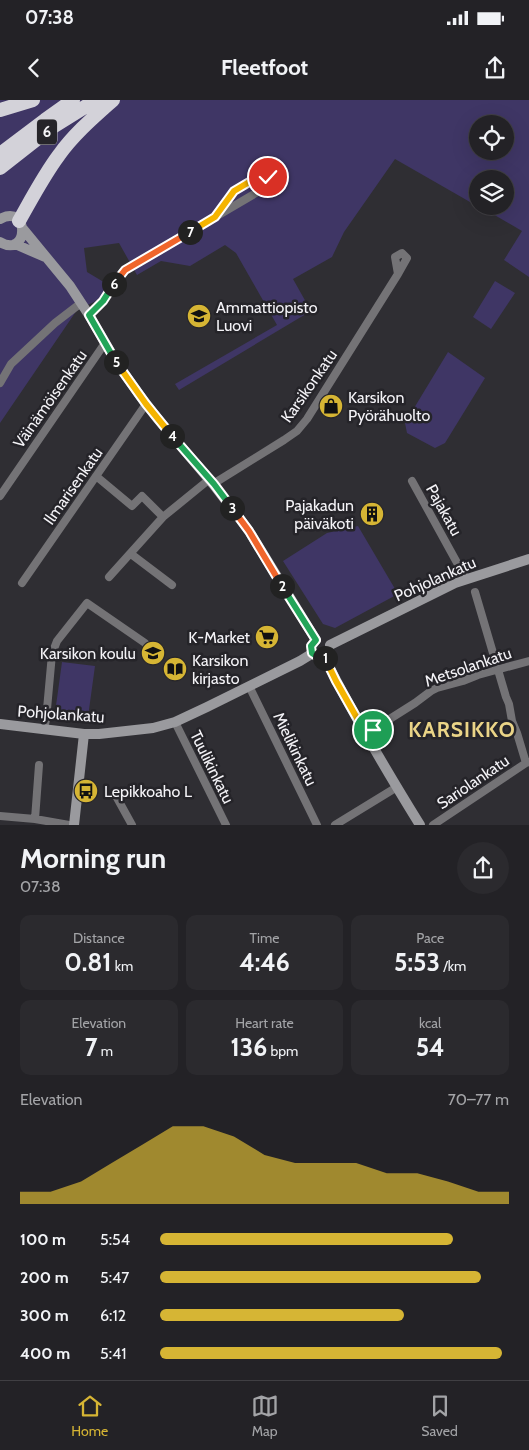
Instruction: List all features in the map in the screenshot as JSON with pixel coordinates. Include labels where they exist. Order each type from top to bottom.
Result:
[{"type":"highway","points":[[0,110],[33,100]]},
{"type":"highway","name":"6","points":[[0,154],[74,100]]},
{"type":"highway","name":"6","points":[[0,168],[51,128],[96,100]]},
{"type":"highway","points":[[21,225],[40,183],[60,154],[86,123],[113,100]]},
{"type":"street","points":[[89,315],[103,301],[116,280],[125,270],[273,183],[268,177],[261,175],[234,191],[215,217]]},
{"type":"street","points":[[1,218],[11,216],[21,225],[66,281],[89,315],[122,372],[249,531],[316,640]]},
{"type":"street","points":[[15,244],[22,238],[21,225]]},
{"type":"street","points":[[0,242],[7,245],[15,244],[48,259]]},
{"type":"street","name":"Karsikonkatu","points":[[109,577],[163,517],[210,483],[297,431],[312,412],[398,274]]},
{"type":"street","points":[[0,384],[11,364],[55,323],[81,303]]},
{"type":"street","name":"Väinämöisenkatu","points":[[0,496],[105,343]]},
{"type":"street","name":"Ilmarisenkatu","points":[[22,583],[146,404]]},
{"type":"street","points":[[96,476],[132,506],[142,496],[163,517]]},
{"type":"street","name":"Pajakatu","points":[[412,481],[466,579]]},
{"type":"street","points":[[130,554],[172,585]]},
{"type":"street","name":"Pohjolankatu","points":[[330,645],[466,579],[529,559]]},
{"type":"street","points":[[475,592],[511,710],[512,721],[527,763]]},
{"type":"street","points":[[44,728],[52,654],[57,641],[87,603],[146,643]]},
{"type":"street","points":[[324,639],[330,645],[328,653],[324,657],[318,657],[312,653],[311,646],[316,640],[324,639]]},
{"type":"street","name":"Pohjolankatu","points":[[0,724],[84,734],[153,728],[174,722],[300,661],[312,653]]},
{"type":"street","points":[[324,657],[396,787],[420,825]]},
{"type":"street","name":"Metsolankatu","points":[[366,734],[415,703],[430,691],[529,661]]},
{"type":"street","name":"Mielikinkatu","points":[[249,686],[317,825]]},
{"type":"street","name":"Tuulikinkatu","points":[[174,722],[226,825]]},
{"type":"street","points":[[74,825],[84,734]]},
{"type":"street","name":"Sariolankatu","points":[[433,825],[527,763]]},
{"type":"street","points":[[35,819],[39,765]]},
{"type":"street","points":[[335,825],[396,787]]},
{"type":"street","points":[[116,796],[132,825]]},
{"type":"street","points":[[0,816],[70,825]]},
{"type":"shaded area","points":[[0,100],[529,100],[529,277],[504,260],[522,231],[494,215],[514,215],[514,170],[469,170],[469,201],[395,159],[344,232],[332,257],[293,279],[311,311],[179,390],[175,384],[277,325],[236,253],[225,245],[190,266],[161,261],[137,275],[119,243],[84,248],[87,272],[112,287],[94,302],[77,310],[0,423]]},
{"type":"shaded area","points":[[495,281],[515,293],[491,329],[473,317]]},
{"type":"shaded area","points":[[448,352],[485,378],[445,443],[435,448],[407,433],[405,423]]},
{"type":"shaded area","points":[[358,526],[398,594],[335,628],[323,624],[283,561],[327,533]]},
{"type":"shaded area","points":[[62,662],[95,666],[88,717],[55,713]]},
{"type":"place","name":"Ammattiopisto Luovi","points":[[199,316]]},
{"type":"place","name":"Karsikon Pyörähuolto","points":[[331,406]]},
{"type":"place","name":"Pajakadun päiväkoti","points":[[372,514]]},
{"type":"place","name":"K-Market","points":[[267,637]]},
{"type":"place","name":"Karsikon koulu","points":[[153,653]]},
{"type":"place","name":"Karsikon kirjasto","points":[[175,669]]},
{"type":"place","name":"Lepikkoaho L","points":[[86,791]]},
{"type":"district","name":"KARSIKKO","points":[[462,729]]},
{"type":"route","points":[[268,177],[261,175],[234,191],[215,217],[125,270],[116,280],[103,301],[89,315],[117,364],[138,393],[214,484],[249,531],[316,640],[311,646],[312,653],[318,657],[324,657],[366,734],[373,730]]}]
